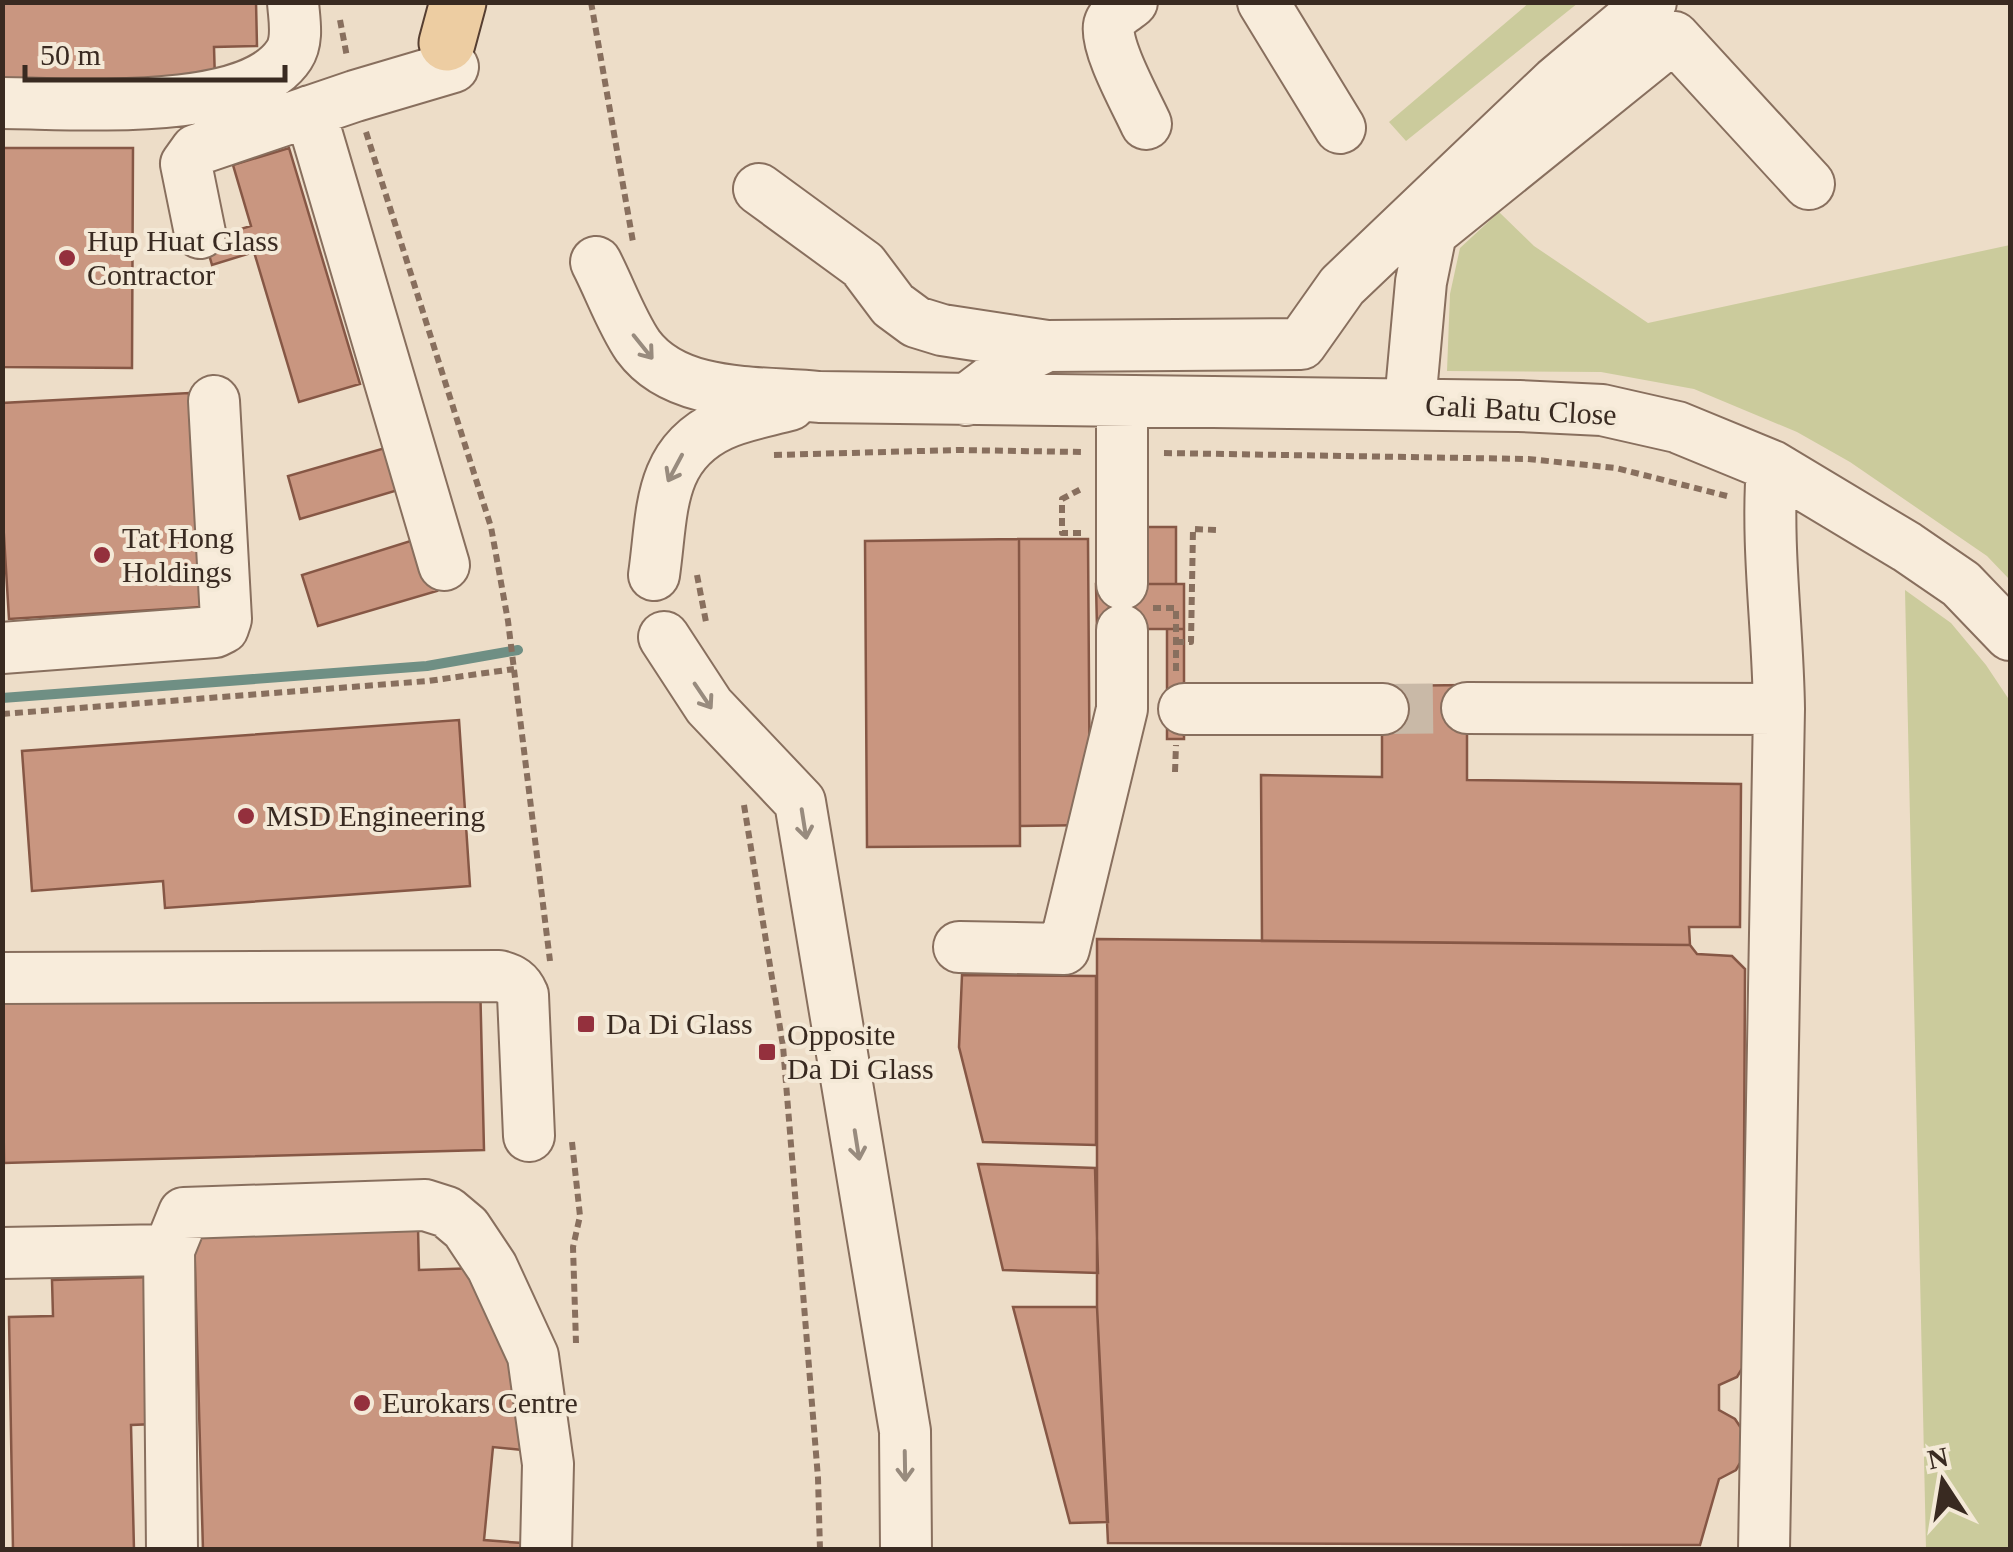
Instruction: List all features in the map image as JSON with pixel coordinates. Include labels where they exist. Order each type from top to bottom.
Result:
[{"type":"street","points":[[2,104],[197,101],[232,94],[277,70],[292,52],[293,2]]},
{"type":"street","points":[[1132,2],[1114,16],[1108,28],[1110,43],[1146,124]]},
{"type":"street","points":[[1263,2],[1340,128]]},
{"type":"street","points":[[759,189],[864,265],[893,305],[916,322],[942,330],[1047,346],[1301,344],[1342,286],[1556,82],[1651,2]]},
{"type":"street","points":[[1410,403],[1421,282],[1432,233],[1674,37],[1809,184]]},
{"type":"street","points":[[200,233],[186,164],[196,150],[332,104],[453,38]]},
{"type":"street","points":[[332,104],[444,565]]},
{"type":"street","name":"Gali Batu Close","points":[[616,256],[639,346],[683,382],[819,397],[1410,403],[1602,410],[1677,426],[1772,466],[1907,546],[1961,584],[2010,635]]},
{"type":"street","points":[[966,400],[1020,359],[1047,346]]},
{"type":"street","name":"Gali Batu Close","points":[[675,571],[668,476],[688,444],[723,424],[819,397]]},
{"type":"street","points":[[2,648],[215,632],[223,628],[226,619],[214,401]]},
{"type":"street","points":[[960,948],[1064,949],[1158,709],[1122,607],[1122,401]]},
{"type":"street","points":[[1764,1550],[1779,709],[1768,516],[1772,466]]},
{"type":"street","points":[[686,634],[709,706],[800,802],[905,1431],[906,1550]]},
{"type":"street","points":[[1158,709],[1382,708]]},
{"type":"street","points":[[1467,708],[1779,709]]},
{"type":"street","points":[[2,978],[509,978],[519,985],[523,995],[550,1134]]},
{"type":"street","points":[[172,1550],[168,1250],[184,1213],[425,1205],[447,1212],[466,1228],[492,1267],[533,1356],[548,1464],[546,1550]]},
{"type":"street","points":[[2,1253],[168,1250]]},
{"type":"path","points":[[336,2],[332,104],[490,527],[514,669],[552,976]]},
{"type":"path","points":[[590,2],[616,256]]},
{"type":"path","points":[[758,457],[958,450],[1528,459],[1616,468],[1739,499],[1768,516]]},
{"type":"path","points":[[1176,642],[1191,642],[1194,530],[1217,530]]},
{"type":"path","points":[[675,571],[686,634]]},
{"type":"path","points":[[2,714],[428,682],[514,669]]},
{"type":"path","points":[[743,800],[783,1046],[818,1478],[820,1550]]},
{"type":"path","points":[[550,1134],[580,1216],[573,1246],[576,1360]]},
{"type":"green space","points":[[1530,2],[1578,3],[1406,141],[1389,122]]},
{"type":"green space","points":[[1499,212],[1534,246],[1648,323],[2010,245],[2010,580],[1987,556],[1850,462],[1797,432],[1694,389],[1601,372],[1447,371],[1450,294],[1460,248]]},
{"type":"green space","points":[[1905,590],[1951,623],[2010,701],[2010,1549],[1926,1549]]},
{"type":"building","points":[[2,2],[256,2],[257,46],[214,47],[215,81],[2,83]]},
{"type":"building","name":"Hup Huat Glass Contractor","points":[[2,148],[133,148],[132,368],[2,367]]},
{"type":"building","points":[[289,148],[360,384],[299,402],[254,252],[212,265],[208,251],[230,244],[227,233],[251,226],[233,165]]},
{"type":"building","name":"Tat Hong Holdings","points":[[189,393],[201,607],[9,619],[2,503],[2,403]]},
{"type":"building","points":[[392,446],[405,488],[300,519],[288,476]]},
{"type":"building","points":[[1144,527],[1176,527],[1176,584],[1144,584]]},
{"type":"building","points":[[420,538],[437,591],[318,626],[302,575]]},
{"type":"building","points":[[1019,539],[1020,846],[867,847],[865,541]]},
{"type":"building","points":[[1019,539],[1088,539],[1090,825],[1020,826]]},
{"type":"building","points":[[1096,584],[1184,584],[1184,629],[1097,629]]},
{"type":"building","points":[[1167,629],[1184,629],[1184,739],[1167,739]]},
{"type":"building","points":[[1467,685],[1467,780],[1741,784],[1740,927],[1689,927],[1690,945],[1262,941],[1261,775],[1382,777],[1382,686]]},
{"type":"building","name":"MSD Engineering","points":[[459,720],[470,886],[165,908],[163,881],[32,891],[22,751]]},
{"type":"building","points":[[1097,939],[1690,945],[1697,954],[1732,956],[1745,969],[1743,1367],[1737,1377],[1719,1385],[1719,1410],[1735,1419],[1743,1431],[1743,1458],[1736,1470],[1719,1479],[1700,1545],[1108,1543],[1097,1307]]},
{"type":"building","points":[[962,975],[1096,976],[1096,1145],[983,1142],[959,1047]]},
{"type":"building","points":[[480,978],[484,1150],[4,1163],[2,991]]},
{"type":"building","points":[[978,1164],[1095,1168],[1098,1273],[1003,1270]]},
{"type":"building","name":"Eurokars Centre","points":[[418,1227],[419,1270],[478,1268],[520,1358],[533,1451],[493,1447],[484,1540],[522,1543],[521,1550],[203,1550],[194,1234]]},
{"type":"building","points":[[152,1277],[155,1424],[131,1425],[134,1550],[13,1550],[9,1317],[53,1316],[52,1280]]},
{"type":"building","points":[[1013,1307],[1097,1307],[1108,1522],[1070,1523]]},
{"type":"waterway","points":[[2,698],[427,666],[518,650]]},
{"type":"tunnel","points":[[1383,709],[1467,708]]},
{"type":"place","name":"Hup Huat Glass Contractor","points":[[67,258]]},
{"type":"place","name":"Tat Hong Holdings","points":[[102,555]]},
{"type":"place","name":"MSD Engineering","points":[[246,816]]},
{"type":"place","name":"Da Di Glass","points":[[586,1024]]},
{"type":"place","name":"Opposite Da Di Glass","points":[[767,1052]]},
{"type":"place","name":"Eurokars Centre","points":[[362,1403]]}]
